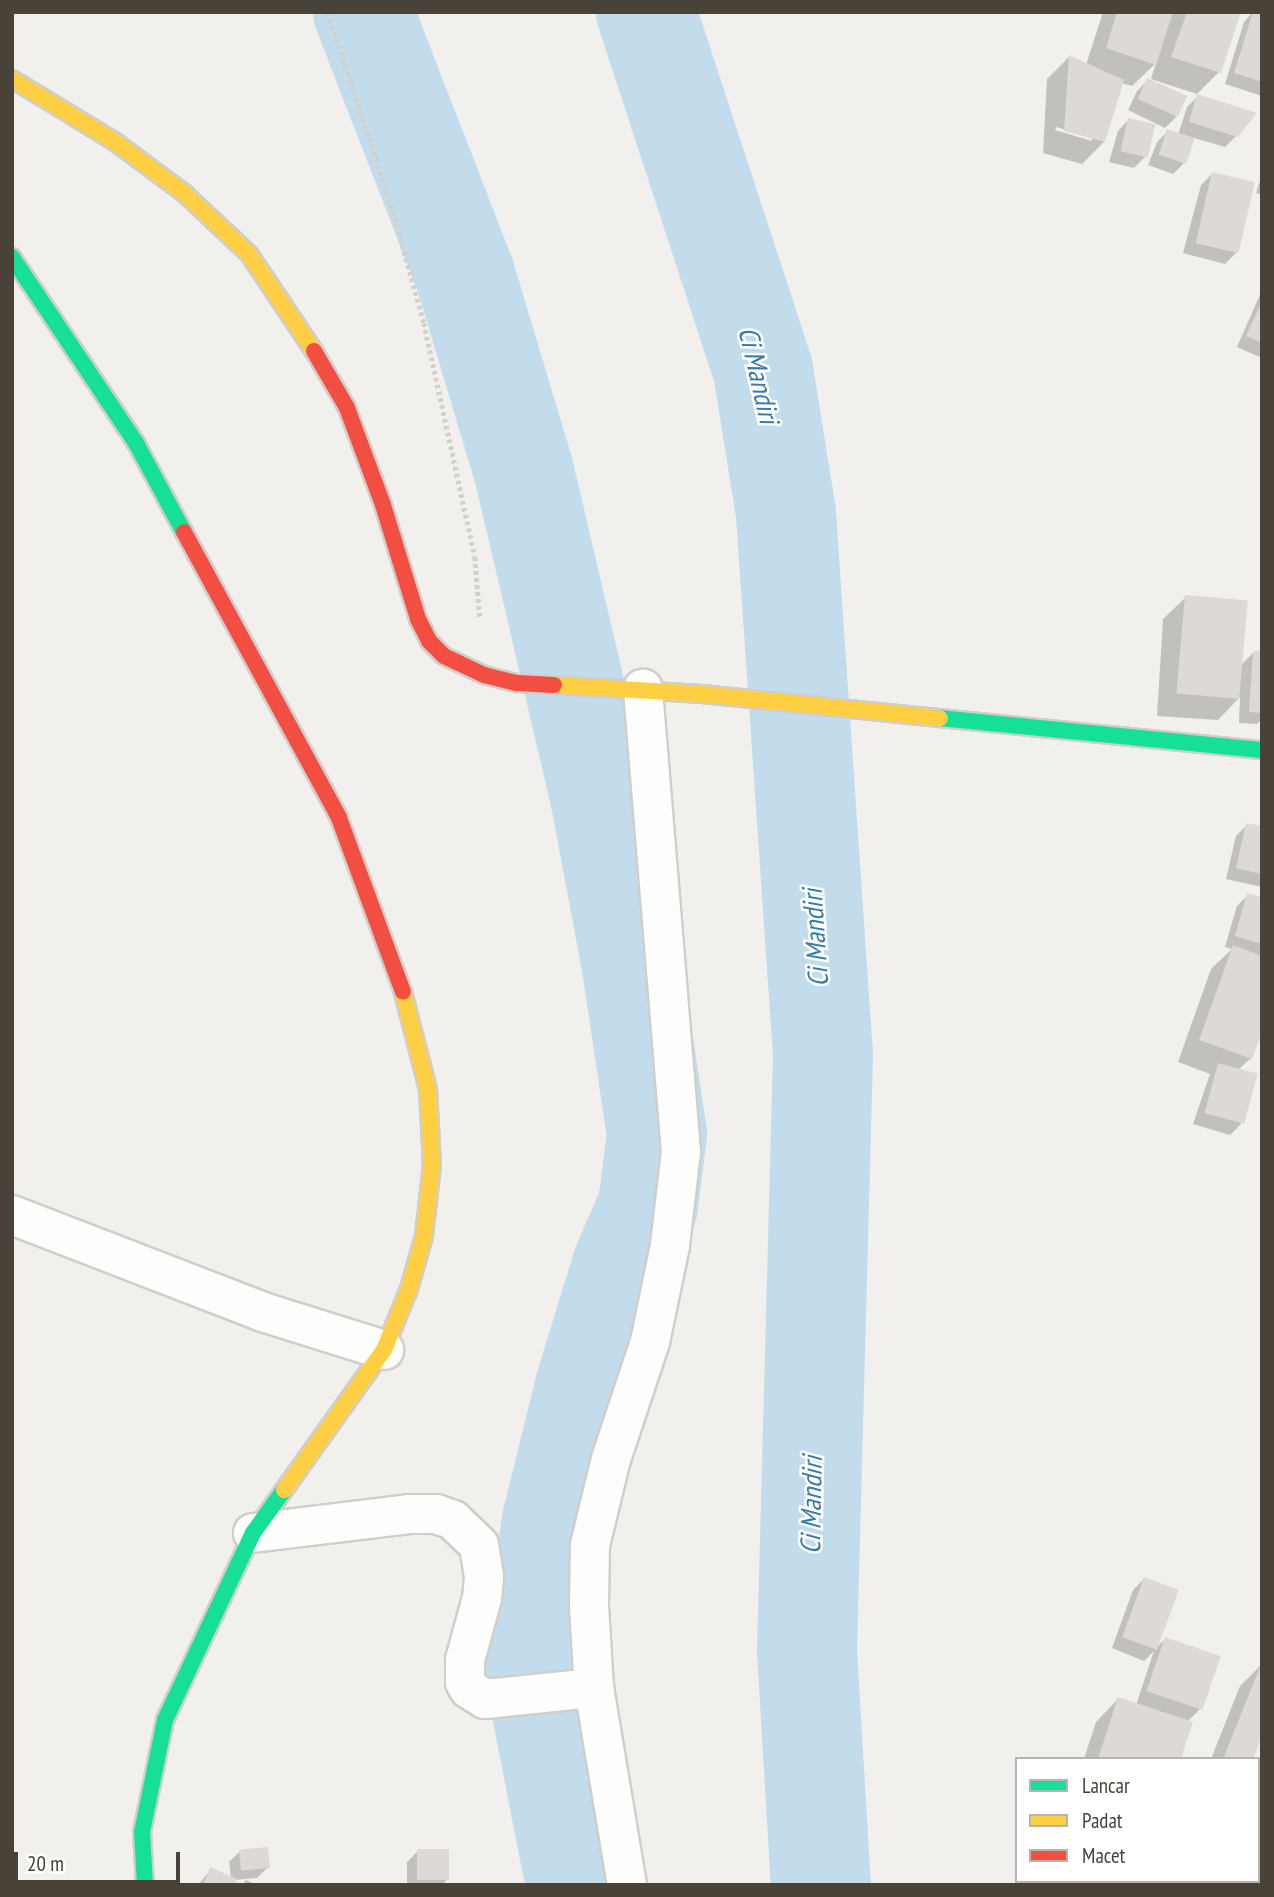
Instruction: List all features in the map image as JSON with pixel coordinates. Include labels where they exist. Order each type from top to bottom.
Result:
[{"type":"street","points":[[12,79],[114,141],[184,193],[249,254],[298,324],[346,408],[383,505],[418,620],[429,641],[444,656],[484,675],[517,683],[702,694],[1262,750]]},
{"type":"street","points":[[12,257],[136,443],[339,818],[398,974],[428,1089],[432,1166],[424,1236],[410,1289],[384,1350],[253,1533],[165,1720],[142,1832],[145,1885]]},
{"type":"street","points":[[626,1885],[594,1688],[589,1606],[590,1545],[611,1460],[650,1342],[670,1245],[681,1153],[643,689]]},
{"type":"street","points":[[12,1215],[263,1312],[384,1350]]},
{"type":"street","points":[[253,1533],[409,1514],[436,1514],[453,1520],[479,1545],[482,1558],[482,1598],[465,1660],[469,1689],[485,1699],[594,1688]]},
{"type":"path","points":[[328,12],[393,211],[424,323],[475,557],[484,675]]},
{"type":"building","points":[[1117,12],[1173,12],[1156,65],[1106,48]]},
{"type":"building","points":[[1187,12],[1241,12],[1221,73],[1171,57]]},
{"type":"building","points":[[1253,12],[1262,12],[1262,82],[1234,73]]},
{"type":"building","points":[[1069,55],[1124,80],[1105,142],[1064,131]]},
{"type":"building","points":[[1147,78],[1187,96],[1178,117],[1138,99]]},
{"type":"building","points":[[1197,94],[1257,113],[1238,137],[1189,122]]},
{"type":"building","points":[[1128,118],[1155,124],[1148,157],[1120,151]]},
{"type":"building","points":[[1167,129],[1195,138],[1186,164],[1159,155]]},
{"type":"building","points":[[1212,172],[1255,182],[1238,253],[1196,243]]},
{"type":"building","points":[[1262,301],[1262,343],[1246,336]]},
{"type":"building","points":[[1185,595],[1248,600],[1239,699],[1176,694]]},
{"type":"building","points":[[1253,651],[1262,651],[1262,713],[1249,712]]},
{"type":"building","points":[[1246,823],[1262,826],[1262,874],[1236,868]]},
{"type":"building","points":[[1247,893],[1262,897],[1262,944],[1235,936]]},
{"type":"building","points":[[1233,945],[1262,956],[1262,1032],[1252,1059],[1199,1040]]},
{"type":"building","points":[[1218,1063],[1258,1074],[1244,1124],[1205,1113]]},
{"type":"building","points":[[1144,1577],[1179,1590],[1157,1650],[1122,1637]]},
{"type":"building","points":[[1165,1637],[1221,1656],[1202,1710],[1146,1691]]},
{"type":"building","points":[[1262,1662],[1262,1737],[1254,1757],[1224,1757]]},
{"type":"building","points":[[1118,1697],[1193,1722],[1182,1757],[1099,1757]]},
{"type":"building","points":[[268,1847],[270,1868],[241,1870],[239,1850]]},
{"type":"building","points":[[417,1849],[449,1849],[449,1880],[417,1880]]},
{"type":"building","points":[[210,1867],[237,1879],[235,1885],[203,1885]]},
{"type":"waterway","points":[[363,12],[465,275],[524,472],[601,801],[632,967],[657,1134],[648,1205],[622,1266],[586,1383],[552,1520],[532,1661],[576,1885]]},
{"type":"waterway","name":"Ci Mandiri","points":[[646,12],[763,370],[786,514],[823,1055],[807,1651],[821,1885]]},
{"type":"traffic: fast","points":[[12,257],[136,443],[184,532]]},
{"type":"traffic: fast","points":[[940,718],[1262,750]]},
{"type":"traffic: fast","points":[[145,1885],[142,1832],[165,1720],[253,1533],[284,1490]]},
{"type":"traffic: slow","points":[[12,79],[114,141],[184,193],[249,254],[314,351]]},
{"type":"traffic: slow","points":[[554,685],[702,694],[940,718]]},
{"type":"traffic: slow","points":[[284,1490],[384,1350],[409,1289],[424,1236],[432,1165],[428,1089],[403,992]]},
{"type":"traffic: jam","points":[[314,351],[347,408],[383,505],[418,619],[429,641],[444,656],[484,675],[517,683],[554,685]]},
{"type":"traffic: jam","points":[[184,532],[339,818],[403,992]]}]
